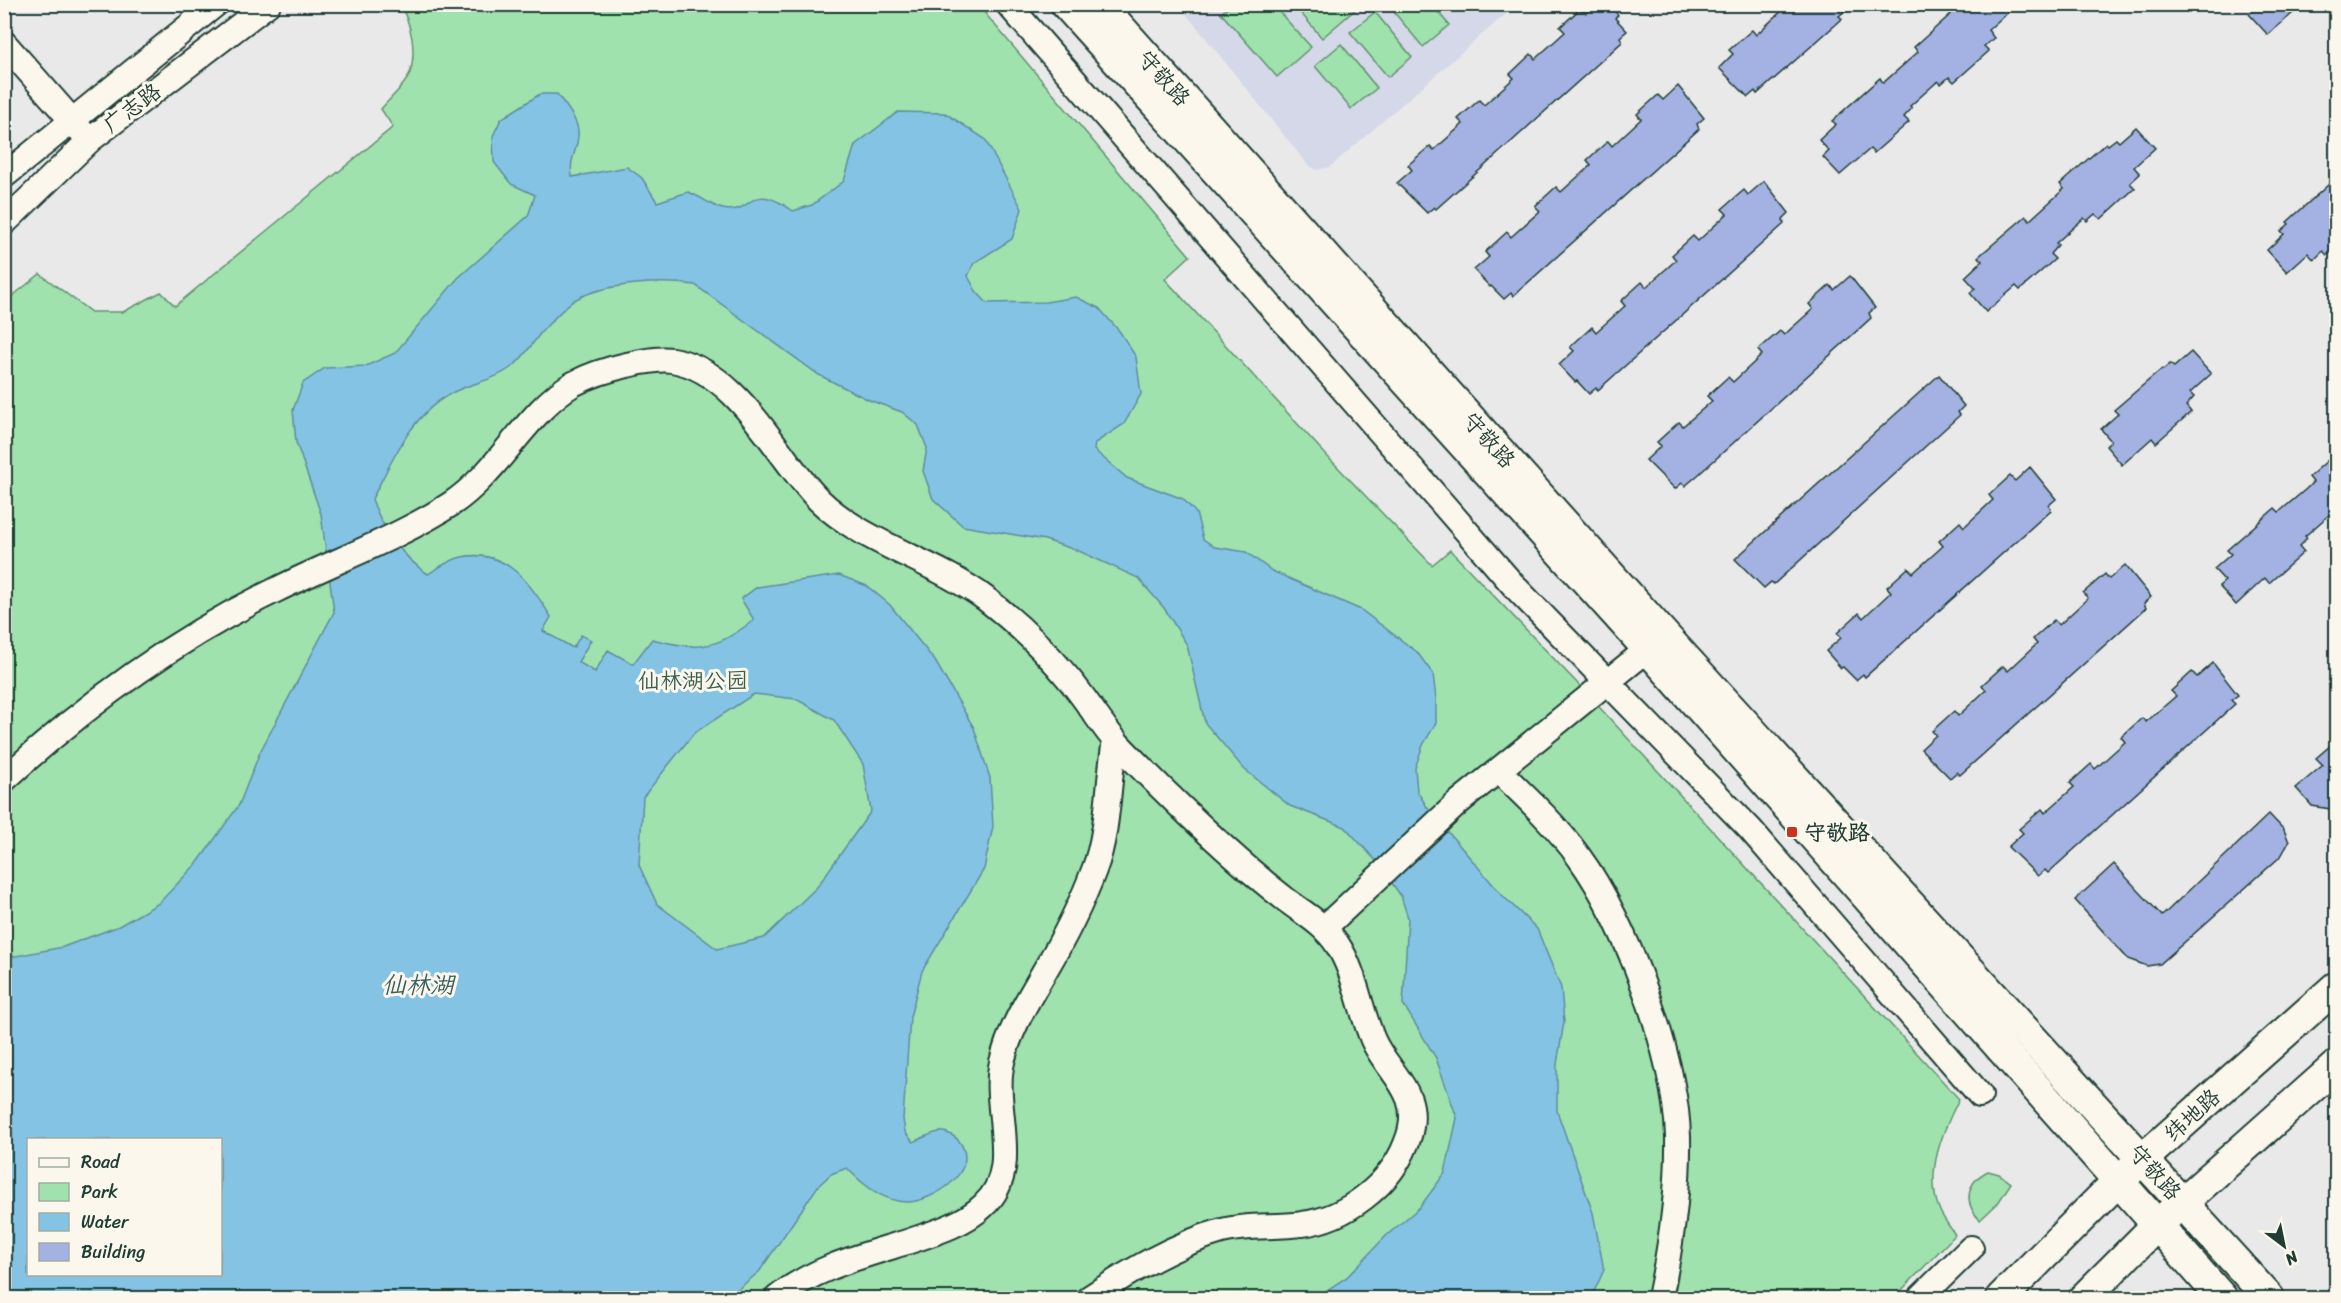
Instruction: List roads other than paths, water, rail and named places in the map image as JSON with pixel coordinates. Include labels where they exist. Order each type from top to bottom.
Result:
[{"type":"main road","name":"守敬路","points":[[1066,4],[1648,649],[2222,1299]]},
{"type":"main road","name":"守敬路","points":[[1099,4],[1663,634],[2269,1299]]},
{"type":"main road","name":"纬地路","points":[[2001,1299],[2118,1181],[2337,987]]},
{"type":"main road","points":[[2084,1299],[2157,1225],[2337,1066]]},
{"type":"street","name":"广志路","points":[[4,176],[216,4]]},
{"type":"street","name":"广志路","points":[[4,223],[90,140],[268,4]]},
{"type":"street","points":[[1008,4],[1515,587],[1750,829],[1980,1095]]},
{"type":"street","points":[[4,43],[90,140]]},
{"type":"street","points":[[4,780],[47,740],[111,688],[229,614],[449,506],[476,485],[546,406],[570,385],[607,369],[643,361],[671,360],[694,368],[734,397],[765,430],[818,499],[851,526],[939,569],[984,597],[1028,633],[1070,680],[1114,740],[1235,858],[1324,928],[1341,949],[1380,1056],[1409,1100],[1412,1117],[1408,1141],[1381,1183],[1359,1202],[1310,1224],[1258,1226],[1222,1231],[1128,1273],[1089,1299]]},
{"type":"street","points":[[1324,928],[1459,802],[1648,649]]},
{"type":"street","points":[[777,1299],[800,1282],[827,1269],[933,1234],[964,1219],[982,1207],[995,1194],[1003,1162],[1001,1066],[1006,1044],[1018,1015],[1074,916],[1095,867],[1114,740]]},
{"type":"street","points":[[1499,771],[1551,822],[1579,856],[1601,890],[1640,976],[1657,1030],[1670,1080],[1678,1134],[1676,1200],[1660,1299]]},
{"type":"street","points":[[1920,1299],[1971,1248]]},
{"type":"water","name":"仙林湖","points":[[540,94],[557,94],[571,114],[578,130],[572,177],[627,167],[642,178],[657,202],[688,192],[723,209],[741,208],[752,200],[767,198],[793,211],[812,205],[844,181],[855,145],[898,112],[945,113],[985,139],[1022,209],[1012,239],[974,263],[968,276],[976,291],[987,303],[1046,302],[1076,297],[1099,308],[1120,332],[1136,357],[1141,394],[1124,424],[1095,443],[1094,450],[1127,478],[1183,499],[1196,513],[1203,539],[1215,547],[1246,552],[1272,571],[1361,610],[1417,652],[1433,674],[1436,723],[1423,745],[1415,768],[1417,791],[1429,810],[1502,895],[1537,929],[1561,988],[1564,1022],[1557,1064],[1557,1111],[1593,1213],[1604,1270],[1591,1298],[1315,1298],[1347,1277],[1386,1236],[1420,1207],[1445,1173],[1457,1118],[1436,1058],[1403,1004],[1408,918],[1401,896],[1378,863],[1345,827],[1290,806],[1244,769],[1205,723],[1187,645],[1164,608],[1138,578],[1079,551],[1045,540],[963,526],[933,499],[923,471],[927,448],[918,425],[902,412],[869,400],[819,375],[695,285],[667,283],[620,286],[574,300],[545,328],[512,367],[496,376],[450,394],[424,414],[404,440],[372,499],[381,521],[394,541],[428,574],[453,560],[478,556],[492,558],[516,571],[535,592],[551,617],[543,631],[573,648],[581,635],[591,640],[578,662],[595,672],[608,650],[633,664],[652,639],[695,646],[717,642],[728,637],[754,620],[741,599],[757,587],[839,575],[867,586],[890,605],[935,661],[974,728],[990,778],[993,826],[984,869],[922,971],[910,1017],[903,1119],[905,1132],[913,1142],[939,1132],[955,1137],[964,1152],[964,1163],[959,1173],[941,1191],[917,1201],[906,1202],[881,1195],[866,1186],[847,1168],[831,1174],[818,1186],[759,1272],[727,1298],[5,1298],[5,958],[63,947],[119,926],[159,903],[199,861],[239,805],[260,752],[334,612],[321,514],[296,442],[293,410],[303,383],[325,368],[366,366],[395,353],[458,278],[528,216],[535,195],[511,184],[494,162],[493,136],[501,119]],"holes":[[[754,694],[796,699],[834,720],[863,764],[871,811],[817,887],[764,938],[717,949],[657,904],[639,865],[643,797],[694,733]]]},
{"type":"place","name":"守敬路","points":[[1792,832]]},
{"type":"park label","name":"仙林湖公园","points":[[693,680]]}]
